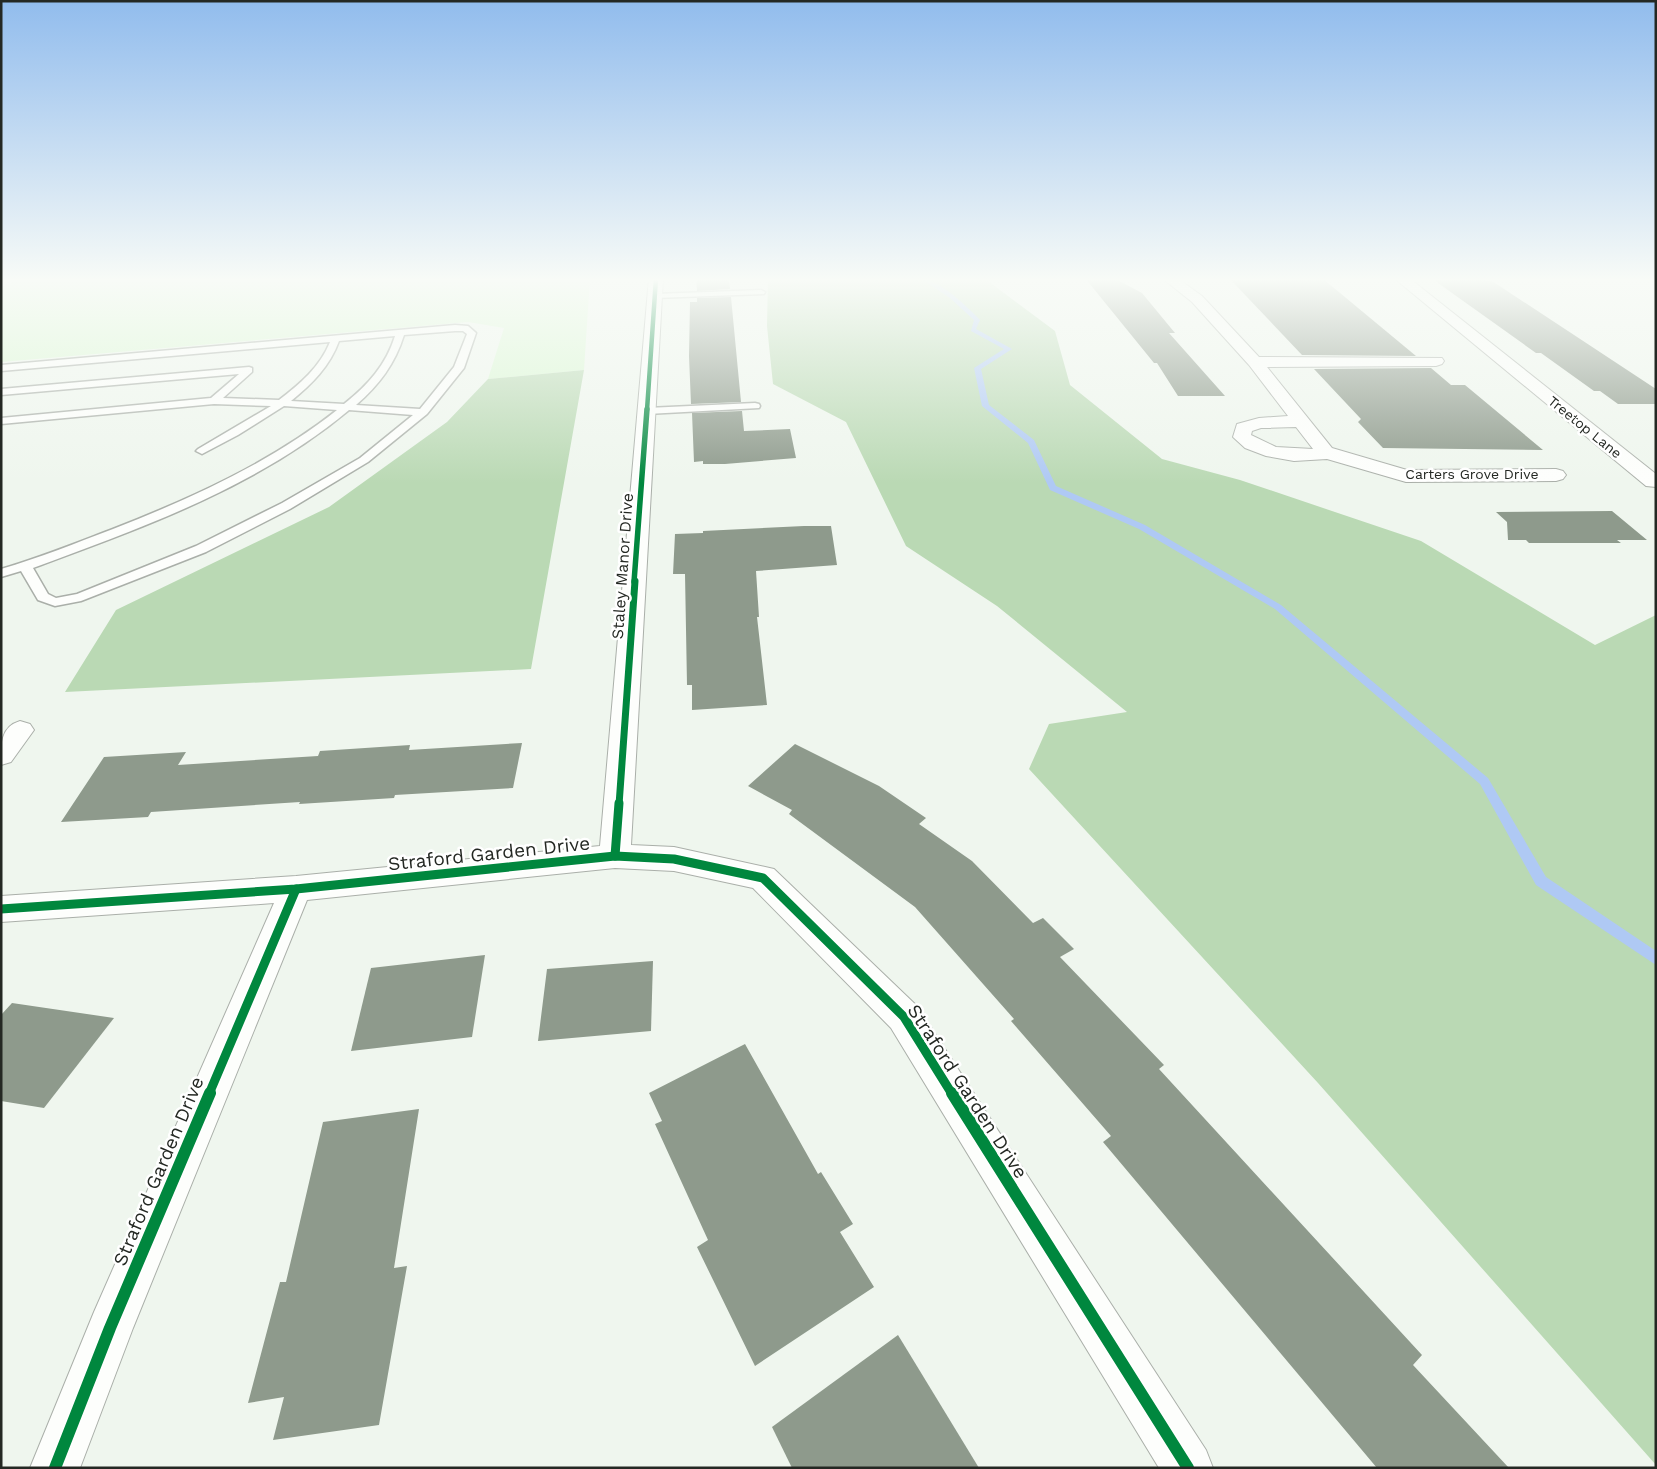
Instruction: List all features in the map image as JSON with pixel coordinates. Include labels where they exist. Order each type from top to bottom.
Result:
[{"type":"street","name":"Staley Manor Drive","points":[[615,856],[652,347]]},
{"type":"street","points":[[1241,347],[1328,453]]},
{"type":"street","name":"Treetop Lane","points":[[1486,347],[1655,483]]},
{"type":"street","points":[[1255,362],[1436,361]]},
{"type":"street","points":[[1302,422],[1259,423],[1243,428],[1242,437],[1254,446],[1280,454],[1310,455],[1328,453]]},
{"type":"street","name":"Carters Grove Drive","points":[[1328,453],[1406,476],[1556,474]]},
{"type":"street","points":[[1,755],[20,730]]},
{"type":"street","name":"Straford Garden Drive","points":[[1,909],[296,890],[615,856],[674,859],[763,878],[904,1017],[1188,1468]]},
{"type":"street","name":"Straford Garden Drive","points":[[55,1468],[110,1328],[296,890]]},
{"type":"lane","points":[[1,368],[240,347]]},
{"type":"lane","points":[[214,402],[254,363],[266,347]]},
{"type":"lane","points":[[202,451],[245,427],[308,381],[325,362],[332,347]]},
{"type":"lane","points":[[1,573],[128,528],[192,501],[260,468],[310,437],[347,407],[376,380],[393,356],[396,347]]},
{"type":"lane","points":[[25,566],[43,597],[54,602],[81,597],[201,549],[286,506],[364,460],[423,412],[459,368],[467,347]]},
{"type":"lane","points":[[1,392],[254,363]]},
{"type":"lane","points":[[1,421],[214,402],[280,403],[423,412]]},
{"type":"lane","points":[[647,410],[755,406]]},
{"type":"green space","points":[[1,347],[181,347],[1,362]]},
{"type":"green space","points":[[498,347],[586,347],[584,370],[488,379]]},
{"type":"green space","points":[[769,347],[1059,347],[1070,385],[1162,459],[1240,480],[1421,541],[1595,645],[1656,615],[1656,1465],[1318,1083],[1029,769],[1049,724],[1127,712],[997,606],[906,546],[846,422],[773,384]]},
{"type":"green space","points":[[584,370],[531,669],[65,692],[116,610],[329,507],[447,422],[488,379]]},
{"type":"building","points":[[689,347],[736,347],[741,402],[691,404]]},
{"type":"building","points":[[1141,347],[1181,347],[1225,396],[1178,396],[1157,363],[1154,363]]},
{"type":"building","points":[[1294,347],[1405,347],[1416,356],[1302,355]]},
{"type":"building","points":[[1527,347],[1592,347],[1656,389],[1656,404],[1618,404],[1600,391],[1594,391],[1541,353],[1536,353]]},
{"type":"building","points":[[1431,368],[1451,385],[1465,385],[1543,450],[1383,448],[1358,422],[1361,419],[1314,369]]},
{"type":"building","points":[[742,411],[744,431],[790,429],[796,458],[725,464],[703,464],[703,461],[694,462],[692,413]]},
{"type":"building","points":[[1612,511],[1647,540],[1617,540],[1621,543],[1529,543],[1526,540],[1508,540],[1507,522],[1496,512]]},
{"type":"building","points":[[831,526],[837,565],[756,571],[759,617],[757,617],[767,705],[692,710],[692,685],[687,685],[685,574],[673,574],[675,534]]},
{"type":"building","points":[[522,743],[513,788],[395,795],[394,798],[151,812],[148,817],[61,822],[104,757],[186,752],[178,765],[318,756],[320,751],[410,745],[409,750]]},
{"type":"building","points":[[795,744],[879,786],[926,818],[919,824],[972,861],[1033,923],[1043,918],[1074,949],[1060,957],[1164,1065],[1159,1069],[1422,1355],[1413,1365],[1509,1468],[1377,1468],[1103,1142],[1111,1136],[1011,1021],[1014,1019],[915,907],[789,814],[792,810],[748,786]]},
{"type":"building","points":[[485,955],[472,1037],[351,1051],[371,968]]},
{"type":"building","points":[[653,961],[651,1031],[538,1041],[547,969]]},
{"type":"building","points":[[12,1003],[114,1018],[44,1108],[1,1101],[1,1015]]},
{"type":"building","points":[[745,1044],[818,1174],[821,1172],[853,1224],[840,1232],[874,1287],[755,1366],[697,1247],[708,1240],[655,1124],[662,1121],[649,1093]]},
{"type":"building","points":[[419,1109],[394,1268],[407,1266],[379,1425],[273,1440],[284,1397],[248,1403],[280,1282],[286,1282],[323,1122]]},
{"type":"building","points":[[898,1335],[979,1468],[792,1468],[772,1427]]},
{"type":"waterway","points":[[1004,347],[1009,349],[977,368],[986,406],[1031,442],[1053,488],[1142,527],[1278,607],[1484,781],[1541,881],[1656,959]]},
{"type":"cycle path","points":[[615,856],[651,347]]},
{"type":"cycle path","points":[[1,909],[296,889],[615,856],[674,859],[763,878],[904,1017],[1188,1468]]},
{"type":"cycle path","points":[[55,1468],[110,1328],[296,889]]}]
